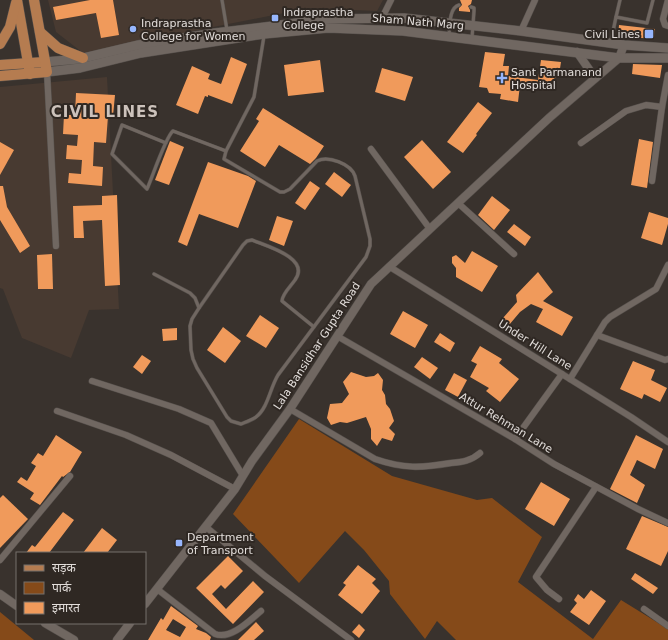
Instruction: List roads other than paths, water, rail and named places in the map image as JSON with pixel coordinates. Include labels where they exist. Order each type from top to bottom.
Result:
[{"type":"main road","points":[[34,0],[46,67]]},
{"type":"main road","points":[[0,44],[10,27],[17,1]]},
{"type":"main road","points":[[17,1],[29,68]]},
{"type":"main road","name":"Sham Nath Marg","points":[[0,64],[29,68],[80,68],[141,53],[328,19],[404,18],[521,31],[624,45],[668,48]]},
{"type":"main road","name":"Sham Nath Marg","points":[[46,67],[138,45],[328,28],[403,31],[619,58],[668,58]]},
{"type":"main road","points":[[40,32],[58,48],[83,58]]},
{"type":"main road","name":"Sham Nath Marg","points":[[0,76],[29,68]]},
{"type":"street","points":[[382,18],[391,0]]},
{"type":"street","points":[[521,31],[535,0]]},
{"type":"street","points":[[668,0],[663,19],[665,25],[668,26]]},
{"type":"street","name":"Lala Bansidhar Gupta Road","points":[[146,603],[235,489],[252,461],[290,409],[371,284],[549,118],[619,58],[624,45]]},
{"type":"street","points":[[577,52],[595,78]]},
{"type":"street","points":[[46,67],[56,246]]},
{"type":"street","points":[[652,181],[668,75]]},
{"type":"street","points":[[581,144],[626,111],[646,105],[662,107]]},
{"type":"street","points":[[371,149],[430,229]]},
{"type":"street","points":[[458,204],[514,254]]},
{"type":"street","points":[[570,378],[597,335],[610,318],[656,289],[668,265]]},
{"type":"street","name":"Under Hill Lane","points":[[390,267],[570,378],[668,442]]},
{"type":"street","points":[[597,335],[668,360]]},
{"type":"street","name":"Attur Rehman Lane","points":[[337,336],[515,439],[554,464],[638,509],[668,523]]},
{"type":"street","points":[[515,439],[562,374]]},
{"type":"street","points":[[92,381],[179,409],[211,423],[243,476]]},
{"type":"street","points":[[290,409],[375,459],[390,464],[422,468],[467,461],[480,453]]},
{"type":"street","points":[[57,411],[126,435],[171,455],[235,489]]},
{"type":"street","points":[[0,560],[70,476]]},
{"type":"street","points":[[559,599],[547,590],[536,577],[596,487]]},
{"type":"street","points":[[206,527],[265,576],[351,640]]},
{"type":"street","points":[[157,589],[215,634],[220,636],[239,630],[261,610]]},
{"type":"street","points":[[0,594],[16,605]]},
{"type":"street","points":[[644,609],[668,626]]},
{"type":"street","points":[[47,624],[74,640]]},
{"type":"street","points":[[117,640],[129,624]]},
{"type":"lane","points":[[222,0],[228,36]]},
{"type":"lane","points":[[610,43],[620,0]]},
{"type":"lane","points":[[616,17],[647,23],[653,0]]},
{"type":"lane","points":[[448,37],[452,11],[459,5]]},
{"type":"lane","points":[[471,7],[474,10],[472,39]]},
{"type":"lane","points":[[264,34],[254,97],[226,151],[224,159],[280,192],[290,189],[321,158],[329,158],[337,161],[354,173],[370,239],[368,251],[314,327],[274,382],[263,410],[255,418],[241,424],[231,421],[227,417],[193,359],[190,326],[199,308],[247,241],[252,240],[284,253],[299,267],[298,277],[283,297],[282,301],[314,327]]},
{"type":"lane","points":[[166,143],[122,125],[112,154],[147,189],[171,132],[176,131],[226,151]]},
{"type":"lane","points":[[154,274],[190,293],[199,308]]},
{"type":"place","name":"Indraprastha College","points":[[275,18]]},
{"type":"place","name":"Indraprastha College for Women","points":[[133,29]]},
{"type":"place","name":"Civil Lines","points":[[649,34]]},
{"type":"place","name":"Sant Parmanand Hospital","points":[[502,78]]},
{"type":"place","name":"Department of Transport","points":[[179,543]]},
{"type":"district","name":"CIVIL LINES","points":[[105,112]]}]
